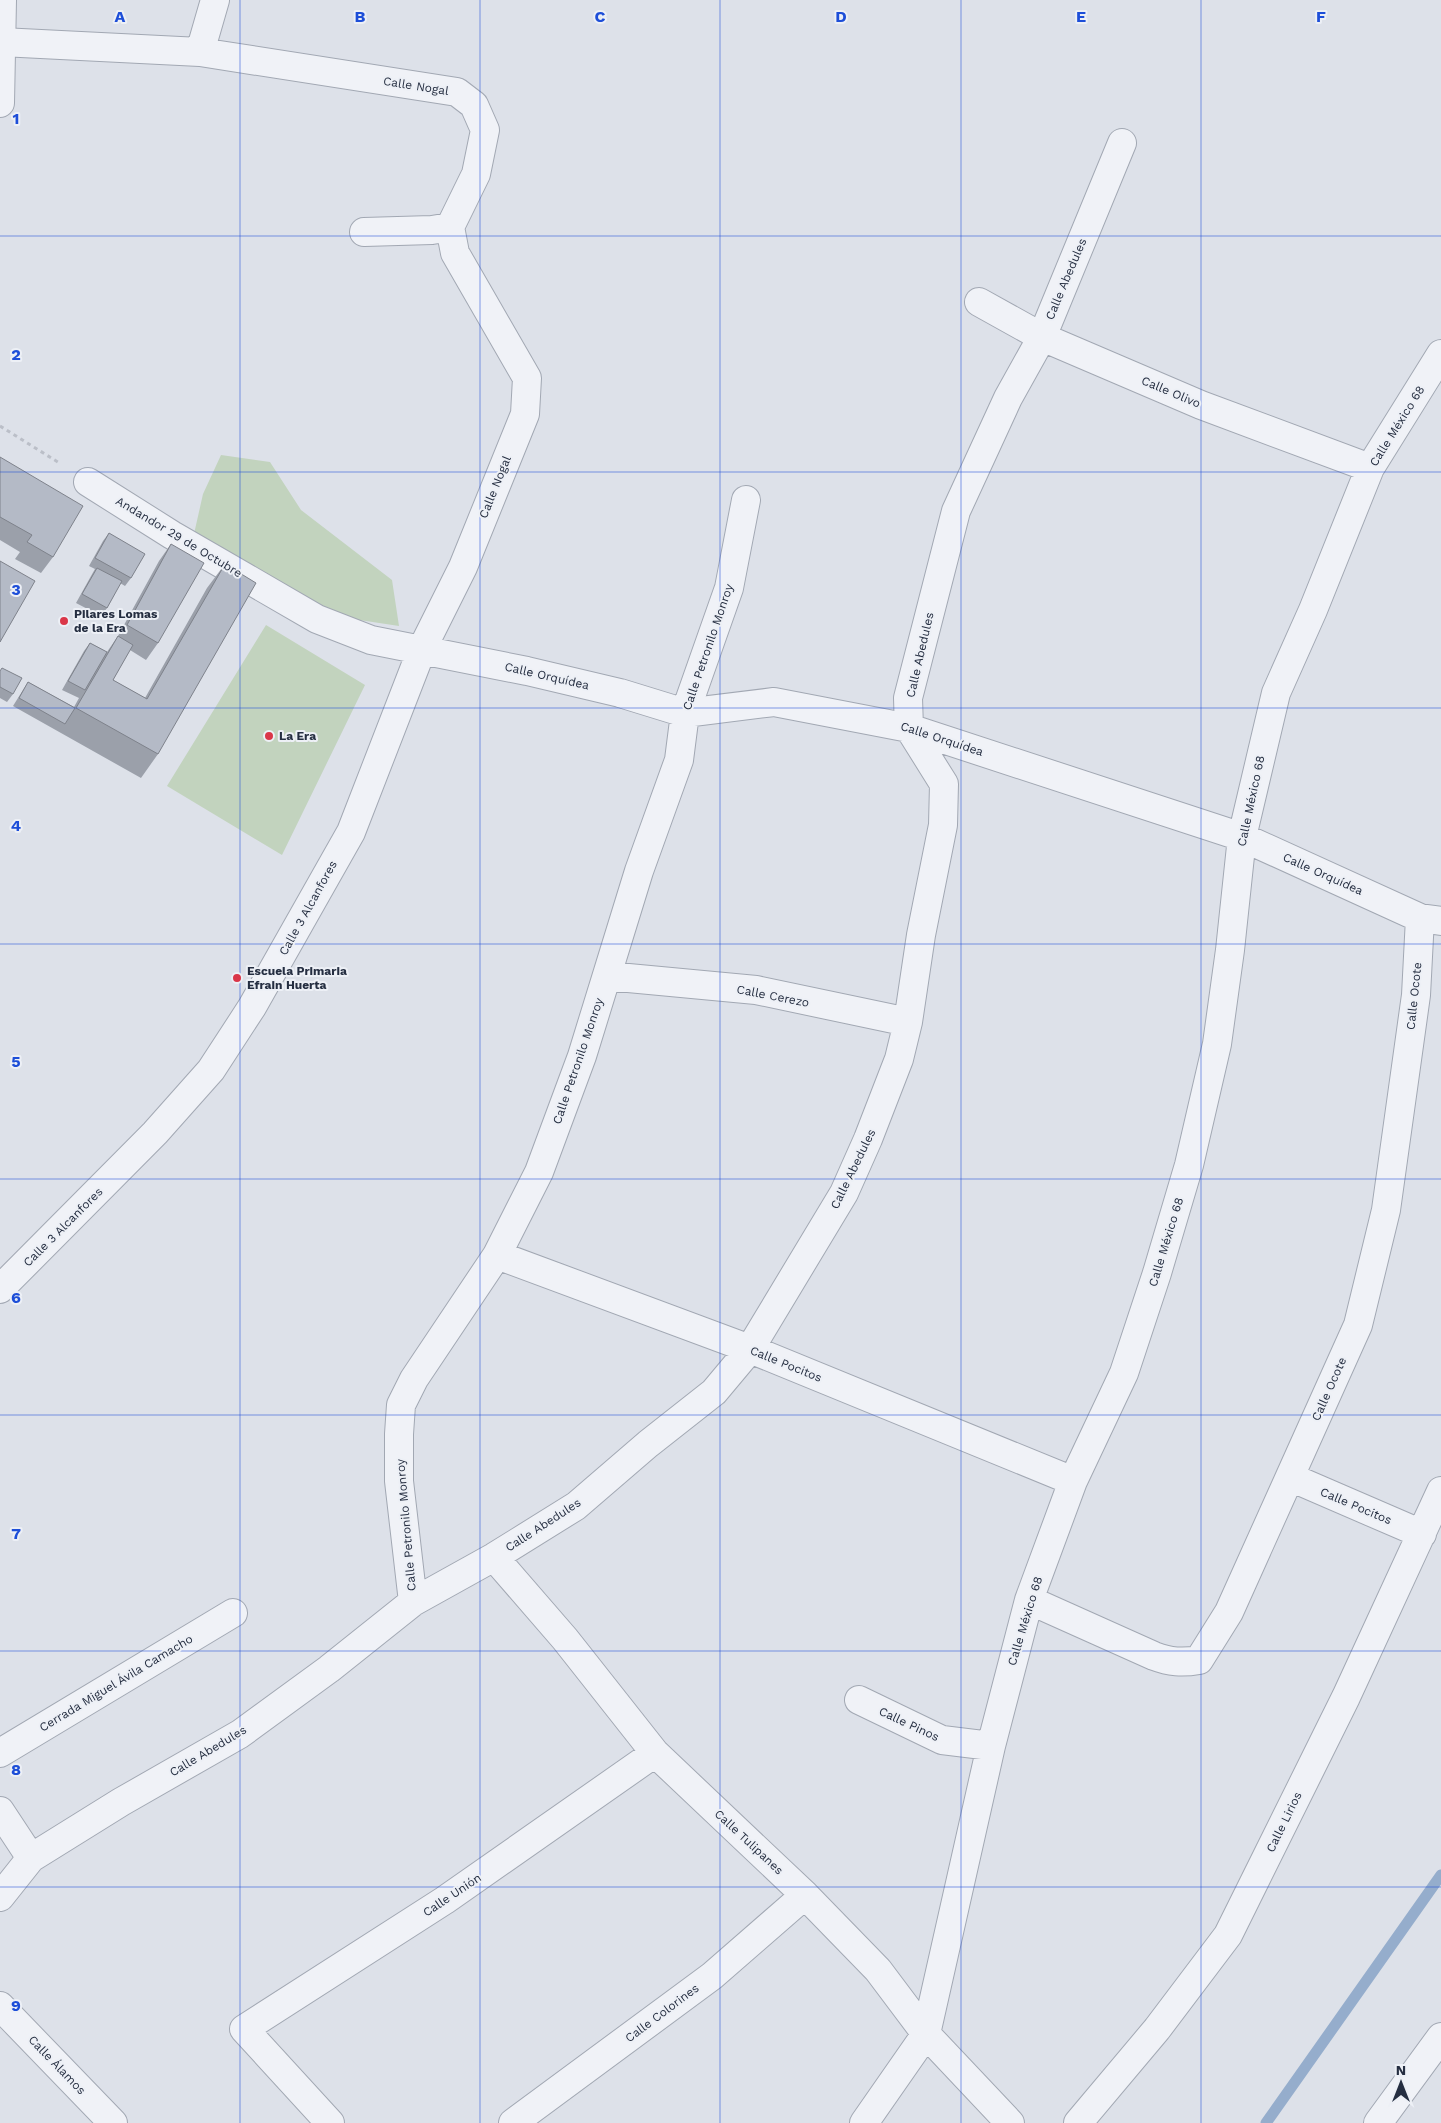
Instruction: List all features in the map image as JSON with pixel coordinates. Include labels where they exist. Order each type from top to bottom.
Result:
[{"type":"street","points":[[0,104],[2,0]]},
{"type":"street","points":[[200,52],[215,0]]},
{"type":"street","name":"Calle Nogal","points":[[1,42],[200,52],[457,92],[474,105],[485,130],[476,174],[450,227],[456,254],[527,378],[525,414],[463,567],[422,649]]},
{"type":"street","name":"Calle Abedules","points":[[31,1858],[122,1802],[240,1734],[329,1668],[413,1602],[494,1557],[576,1506],[648,1444],[714,1392],[750,1349],[844,1193],[899,1058],[908,1022],[921,935],[943,825],[944,784],[909,728],[908,698],[956,511],[1008,398],[1042,337],[1122,144]]},
{"type":"street","points":[[364,232],[432,230],[450,227]]},
{"type":"street","name":"Calle Olivo","points":[[979,302],[1042,337],[1201,405],[1370,468]]},
{"type":"street","name":"Calle México 68","points":[[864,2123],[926,2034],[991,1746],[1029,1600],[1073,1481],[1124,1373],[1157,1273],[1189,1165],[1217,1044],[1230,950],[1242,837],[1276,694],[1314,610],[1370,468],[1441,354]]},
{"type":"street","name":"Andandor 29 de Octubre","points":[[88,482],[172,535],[317,619],[371,640],[422,649]]},
{"type":"street","name":"Calle Petronilo Monroy","points":[[413,1602],[399,1481],[398,1434],[401,1405],[414,1379],[497,1255],[539,1172],[582,1056],[639,871],[679,760],[684,713],[729,588],[746,500]]},
{"type":"street","name":"Calle Orquídea","points":[[422,649],[527,671],[620,694],[684,713],[774,702],[909,728],[1242,837],[1430,920]]},
{"type":"street","name":"Calle 3 Alcanfores","points":[[0,1289],[149,1140],[211,1070],[252,1007],[351,832],[422,649]]},
{"type":"street","name":"Calle Ocote","points":[[1029,1600],[1154,1656],[1169,1661],[1184,1662],[1199,1660],[1229,1612],[1358,1325],[1386,1210],[1416,995],[1430,920]]},
{"type":"street","name":"Calle Cerezo","points":[[607,976],[756,990],[908,1022]]},
{"type":"street","name":"Calle Pocitos","points":[[497,1255],[750,1349],[1073,1481]]},
{"type":"street","name":"Calle Pocitos","points":[[1290,1477],[1422,1534]]},
{"type":"street","name":"Calle Lirios","points":[[1078,2123],[1157,2029],[1228,1935],[1346,1697],[1441,1491]]},
{"type":"street","name":"Calle Tulipanes","points":[[494,1557],[565,1639],[656,1753],[805,1895],[878,1970],[926,2034],[1010,2123]]},
{"type":"street","name":"Cerrada Miguel Ávila Camacho","points":[[0,1753],[233,1613]]},
{"type":"street","name":"Calle Pinos","points":[[859,1700],[942,1740],[991,1746]]},
{"type":"street","name":"Calle Unión","points":[[330,2123],[244,2028],[445,1900],[656,1753]]},
{"type":"street","points":[[0,1811],[31,1858],[0,1897]]},
{"type":"street","name":"Calle Colorines","points":[[513,2123],[712,1976],[805,1895]]},
{"type":"street","name":"Calle Álamos","points":[[0,2006],[114,2123]]},
{"type":"street","points":[[1378,2123],[1441,2037]]},
{"type":"path","points":[[0,426],[88,482]]},
{"type":"green space","points":[[221,455],[270,462],[301,510],[392,580],[399,626],[333,616],[194,534],[203,494]]},
{"type":"green space","name":"La Era","points":[[266,625],[365,685],[282,855],[167,786]]},
{"type":"building","points":[[0,457],[83,506],[53,557],[27,542],[32,535],[0,517]]},
{"type":"building","points":[[109,533],[145,554],[131,578],[95,558]]},
{"type":"building","points":[[171,544],[204,563],[158,643],[127,625]]},
{"type":"building","points":[[0,561],[35,581],[0,642]]},
{"type":"building","points":[[225,564],[256,583],[158,754],[76,708],[118,636],[133,645],[113,680],[147,699]]},
{"type":"building","points":[[97,568],[122,581],[107,608],[82,594]]},
{"type":"building","points":[[90,643],[107,652],[85,690],[68,681]]},
{"type":"building","points":[[2,668],[22,678],[13,694],[0,687],[0,671]]},
{"type":"building","points":[[28,682],[75,708],[65,724],[19,698]]},
{"type":"waterway","points":[[1266,2123],[1441,1875]]},
{"type":"place","name":"Pilares Lomas de la Era","points":[[64,621]]},
{"type":"place","name":"La Era","points":[[269,736]]},
{"type":"place","name":"Escuela Primaria Efrain Huerta","points":[[237,978]]}]
